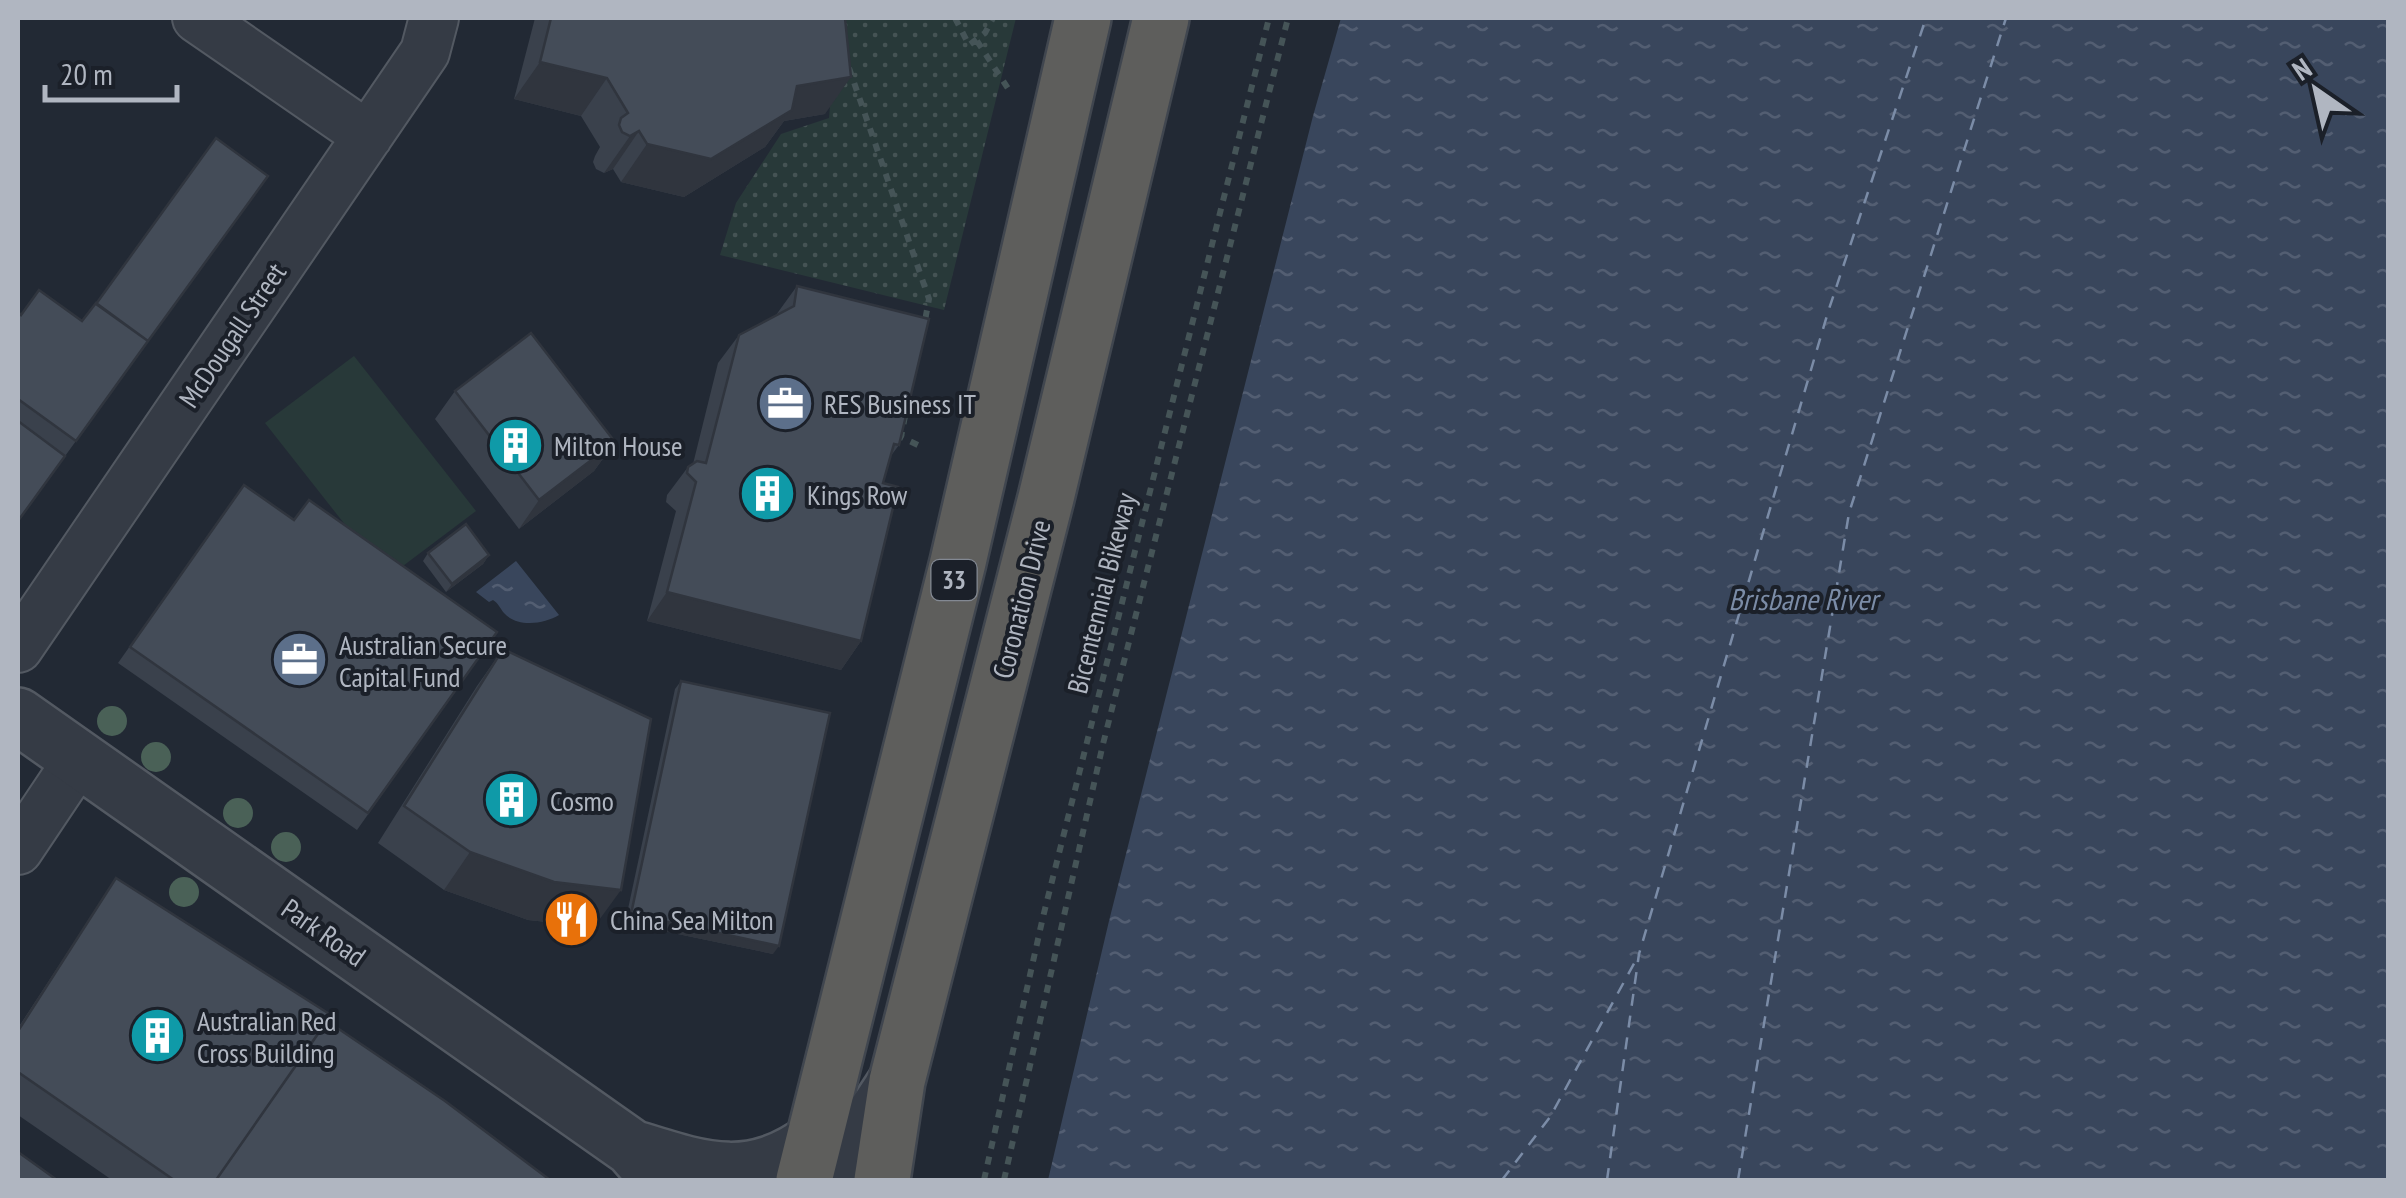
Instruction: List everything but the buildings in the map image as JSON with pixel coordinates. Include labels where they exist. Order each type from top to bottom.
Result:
[{"type":"highway","name":"33","points":[[809,1160],[949,599],[1083,18]]},
{"type":"highway","name":"Coronation Drive","points":[[882,1180],[897,1081],[1046,498],[1160,18]]},
{"type":"street","points":[[197,18],[368,136]]},
{"type":"street","name":"McDougall Street","points":[[18,648],[425,52],[434,18]]},
{"type":"street","name":"Park Road","points":[[18,716],[646,1164],[746,1170],[782,1160],[809,1160]]},
{"type":"street","points":[[18,850],[80,760]]},
{"type":"street","points":[[850,1180],[868,1125],[897,1081]]},
{"type":"path","points":[[955,18],[969,45],[990,27],[993,18]]},
{"type":"path","name":"Bicentennial Bikeway","points":[[984,1180],[1043,918],[1269,18]]},
{"type":"path","points":[[1004,1180],[1103,744],[1288,18]]},
{"type":"path","points":[[977,41],[1010,90]]},
{"type":"path","points":[[847,63],[929,298],[922,333]]},
{"type":"path","points":[[908,402],[901,437],[922,447]]},
{"type":"shaded area","points":[[811,18],[1016,18],[944,310],[720,255],[736,203],[781,134],[829,118],[832,82]]},
{"type":"shaded area","points":[[354,356],[476,511],[387,578],[265,423]]},
{"type":"water","name":"Brisbane River","points":[[1341,18],[2388,18],[2388,1180],[1048,1180],[1109,921]]},
{"type":"water","points":[[516,561],[559,615],[546,621],[523,623],[509,618],[495,601],[489,602],[476,592]]},
{"type":"ferry route","points":[[1607,1180],[1639,954],[1828,312],[1926,18]]},
{"type":"ferry route","points":[[1738,1180],[1849,513],[2006,18]]},
{"type":"ferry route","points":[[1502,1180],[1550,1117],[1636,960]]},
{"type":"place","name":"RES Business IT","points":[[785,403]]},
{"type":"place","name":"Milton House","points":[[515,445]]},
{"type":"place","name":"Kings Row","points":[[768,494]]},
{"type":"place","name":"Australian Secure Capital Fund","points":[[300,660]]},
{"type":"place","name":"Cosmo","points":[[511,800]]},
{"type":"place","name":"China Sea Milton","points":[[571,919]]},
{"type":"place","name":"Australian Red Cross Building","points":[[158,1036]]}]
